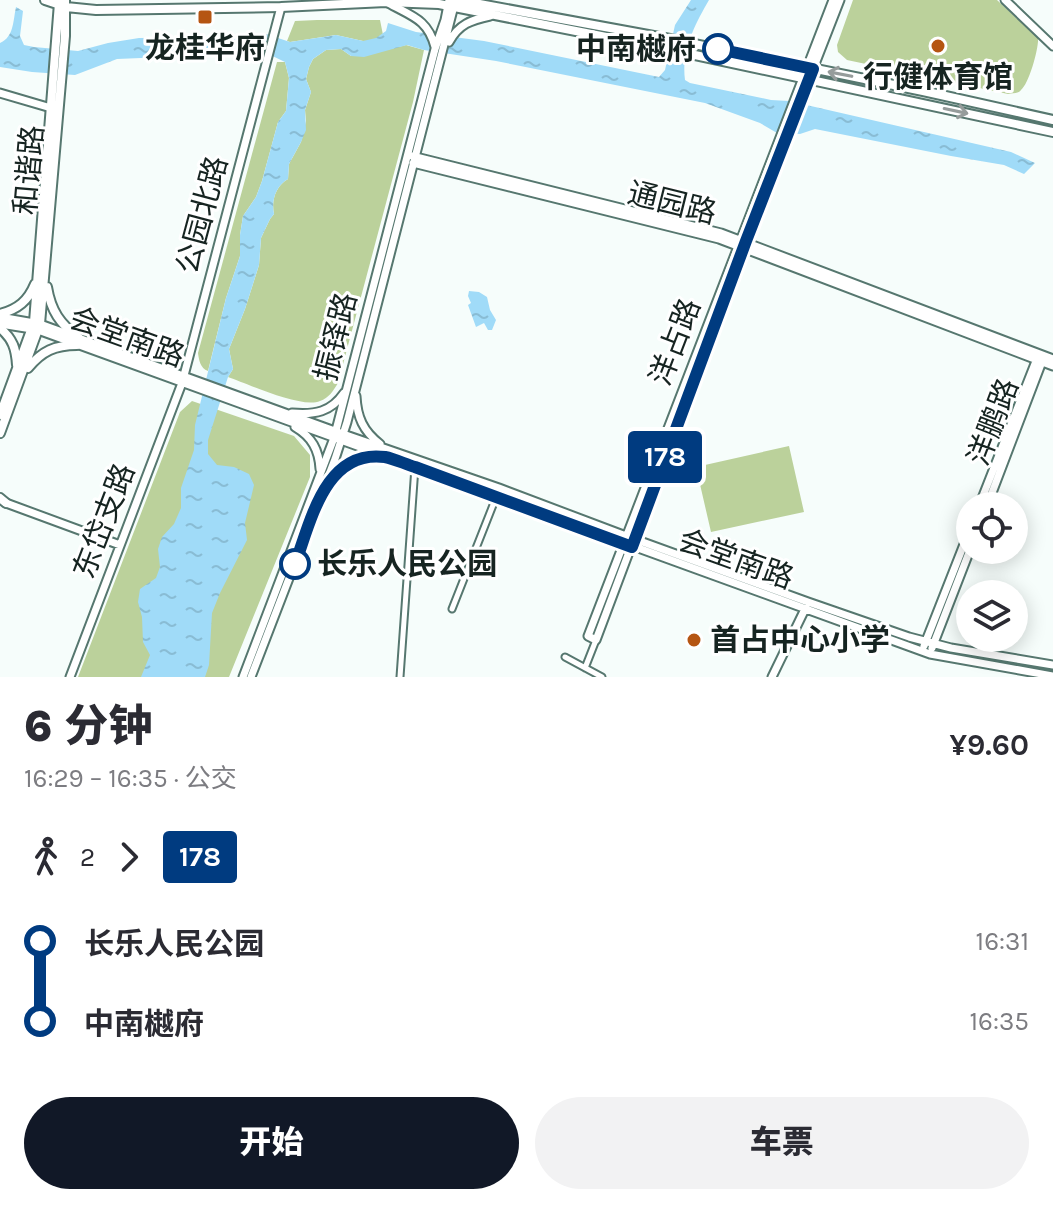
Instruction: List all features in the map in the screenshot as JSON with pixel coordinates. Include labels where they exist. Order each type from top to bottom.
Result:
[{"type":"main road","points":[[45,0],[96,10],[453,3],[810,68],[1053,120]]},
{"type":"main road","points":[[483,0],[493,10]]},
{"type":"main road","name":"洋占路","points":[[810,68],[833,0]]},
{"type":"main road","name":"洋占路","points":[[596,640],[629,542],[742,244],[810,68],[840,0]]},
{"type":"main road","points":[[1005,0],[1053,46]]},
{"type":"main road","points":[[386,2],[421,21],[440,50],[459,27],[493,10]]},
{"type":"main road","name":"和谐路","points":[[0,433],[36,326],[63,3]]},
{"type":"main road","name":"振铎路","points":[[251,677],[322,493],[353,385],[440,50],[445,20],[453,3]]},
{"type":"main road","name":"公园北路","points":[[183,380],[281,7]]},
{"type":"main road","points":[[689,48],[806,78],[1053,132]]},
{"type":"main road","name":"和谐路","points":[[42,270],[51,108],[58,76]]},
{"type":"main road","points":[[0,93],[51,108]]},
{"type":"main road","name":"通园路","points":[[411,159],[742,244],[1043,358],[1053,366]]},
{"type":"main road","points":[[0,315],[17,308],[24,301],[42,270]]},
{"type":"main road","points":[[20,373],[45,350],[78,341],[52,309],[42,270]]},
{"type":"main road","name":"会堂南路","points":[[0,315],[388,453],[499,488],[629,542]]},
{"type":"main road","points":[[0,326],[14,344],[20,373]]},
{"type":"main road","name":"会堂南路","points":[[0,326],[36,326]]},
{"type":"main road","points":[[985,492],[1043,358]]},
{"type":"main road","name":"洋鹏路","points":[[992,492],[1043,358]]},
{"type":"main road","name":"和谐路","points":[[0,415],[20,373]]},
{"type":"main road","name":"东岱支路","points":[[70,677],[183,380]]},
{"type":"main road","points":[[284,416],[327,410],[353,385]]},
{"type":"main road","points":[[353,385],[361,422],[388,453]]},
{"type":"main road","points":[[284,416],[313,443],[320,465],[316,486]]},
{"type":"main road","name":"振铎路","points":[[243,677],[316,486],[339,436]]},
{"type":"main road","points":[[322,493],[348,463],[388,453]]},
{"type":"main road","name":"会堂南路","points":[[416,462],[496,497],[629,542],[926,652],[1053,676]]},
{"type":"main road","points":[[2,501],[120,545]]},
{"type":"main road","points":[[930,643],[958,564]]},
{"type":"main road","points":[[926,652],[964,564]]},
{"type":"main road","points":[[772,677],[806,606]]},
{"type":"main road","name":"会堂南路","points":[[806,606],[930,643],[1053,665]]},
{"type":"street","points":[[400,677],[416,462]]},
{"type":"street","points":[[452,609],[499,488]]},
{"type":"street","points":[[585,668],[596,640]]},
{"type":"street","points":[[565,657],[602,677]]},
{"type":"green space","name":"行健体育馆","points":[[853,0],[997,0],[1038,38],[1027,81],[1020,91],[1008,94],[847,60],[838,52],[837,45]]},
{"type":"green space","points":[[380,20],[386,50],[406,45],[424,50],[338,383],[326,398],[312,403],[288,399],[228,377],[233,369],[229,349],[259,265],[261,238],[274,214],[275,194],[288,179],[289,164],[301,142],[311,92],[306,79],[309,67],[313,59],[326,50],[341,49],[351,56],[363,41],[336,35],[287,41],[295,21]]},
{"type":"green space","points":[[277,62],[285,62],[289,78],[286,111],[278,122],[256,197],[243,216],[240,256],[208,371],[199,361],[198,353]]},
{"type":"green space","name":"长乐人民公园","points":[[192,401],[294,436],[310,455],[310,477],[229,677],[78,677],[180,412]]},
{"type":"green space","points":[[789,446],[804,512],[711,532],[696,467]]},
{"type":"water","points":[[691,0],[709,0],[687,48],[684,69],[685,80],[690,83],[789,101],[1011,152],[1035,163],[1024,174],[1004,165],[815,129],[800,134],[777,133],[760,123],[705,103],[407,45],[364,57],[351,56],[341,49],[326,50],[313,59],[309,67],[306,79],[311,92],[305,110],[306,130],[289,164],[288,179],[275,194],[274,214],[261,238],[259,265],[229,349],[233,369],[208,440],[208,454],[217,465],[234,467],[249,474],[254,485],[245,523],[247,540],[212,613],[209,665],[205,677],[141,677],[150,655],[143,642],[138,602],[140,589],[156,578],[162,537],[174,524],[181,508],[181,488],[194,450],[195,425],[226,298],[240,256],[243,216],[256,197],[278,122],[286,111],[289,78],[285,62],[262,51],[117,59],[75,75],[0,67],[0,43],[10,33],[16,7],[23,11],[20,36],[24,45],[34,47],[78,51],[139,38],[239,37],[263,33],[290,42],[336,35],[363,41],[376,38],[386,31],[388,23],[416,32],[484,41],[659,77],[665,70],[675,25]]},
{"type":"water","points":[[469,291],[487,297],[496,320],[492,330],[488,330],[484,323],[476,327],[468,305],[471,303]]},
{"type":"bus line","name":"178","points":[[295,564],[322,493],[348,463],[370,457],[387,457],[632,547],[813,69],[718,49]]},
{"type":"place","name":"龙桂华府","points":[[205,17]]},
{"type":"place","name":"行健体育馆","points":[[938,46]]},
{"type":"place","name":"中南樾府","points":[[718,49]]},
{"type":"place","name":"长乐人民公园","points":[[295,564]]},
{"type":"place","name":"首占中心小学","points":[[694,640]]}]
